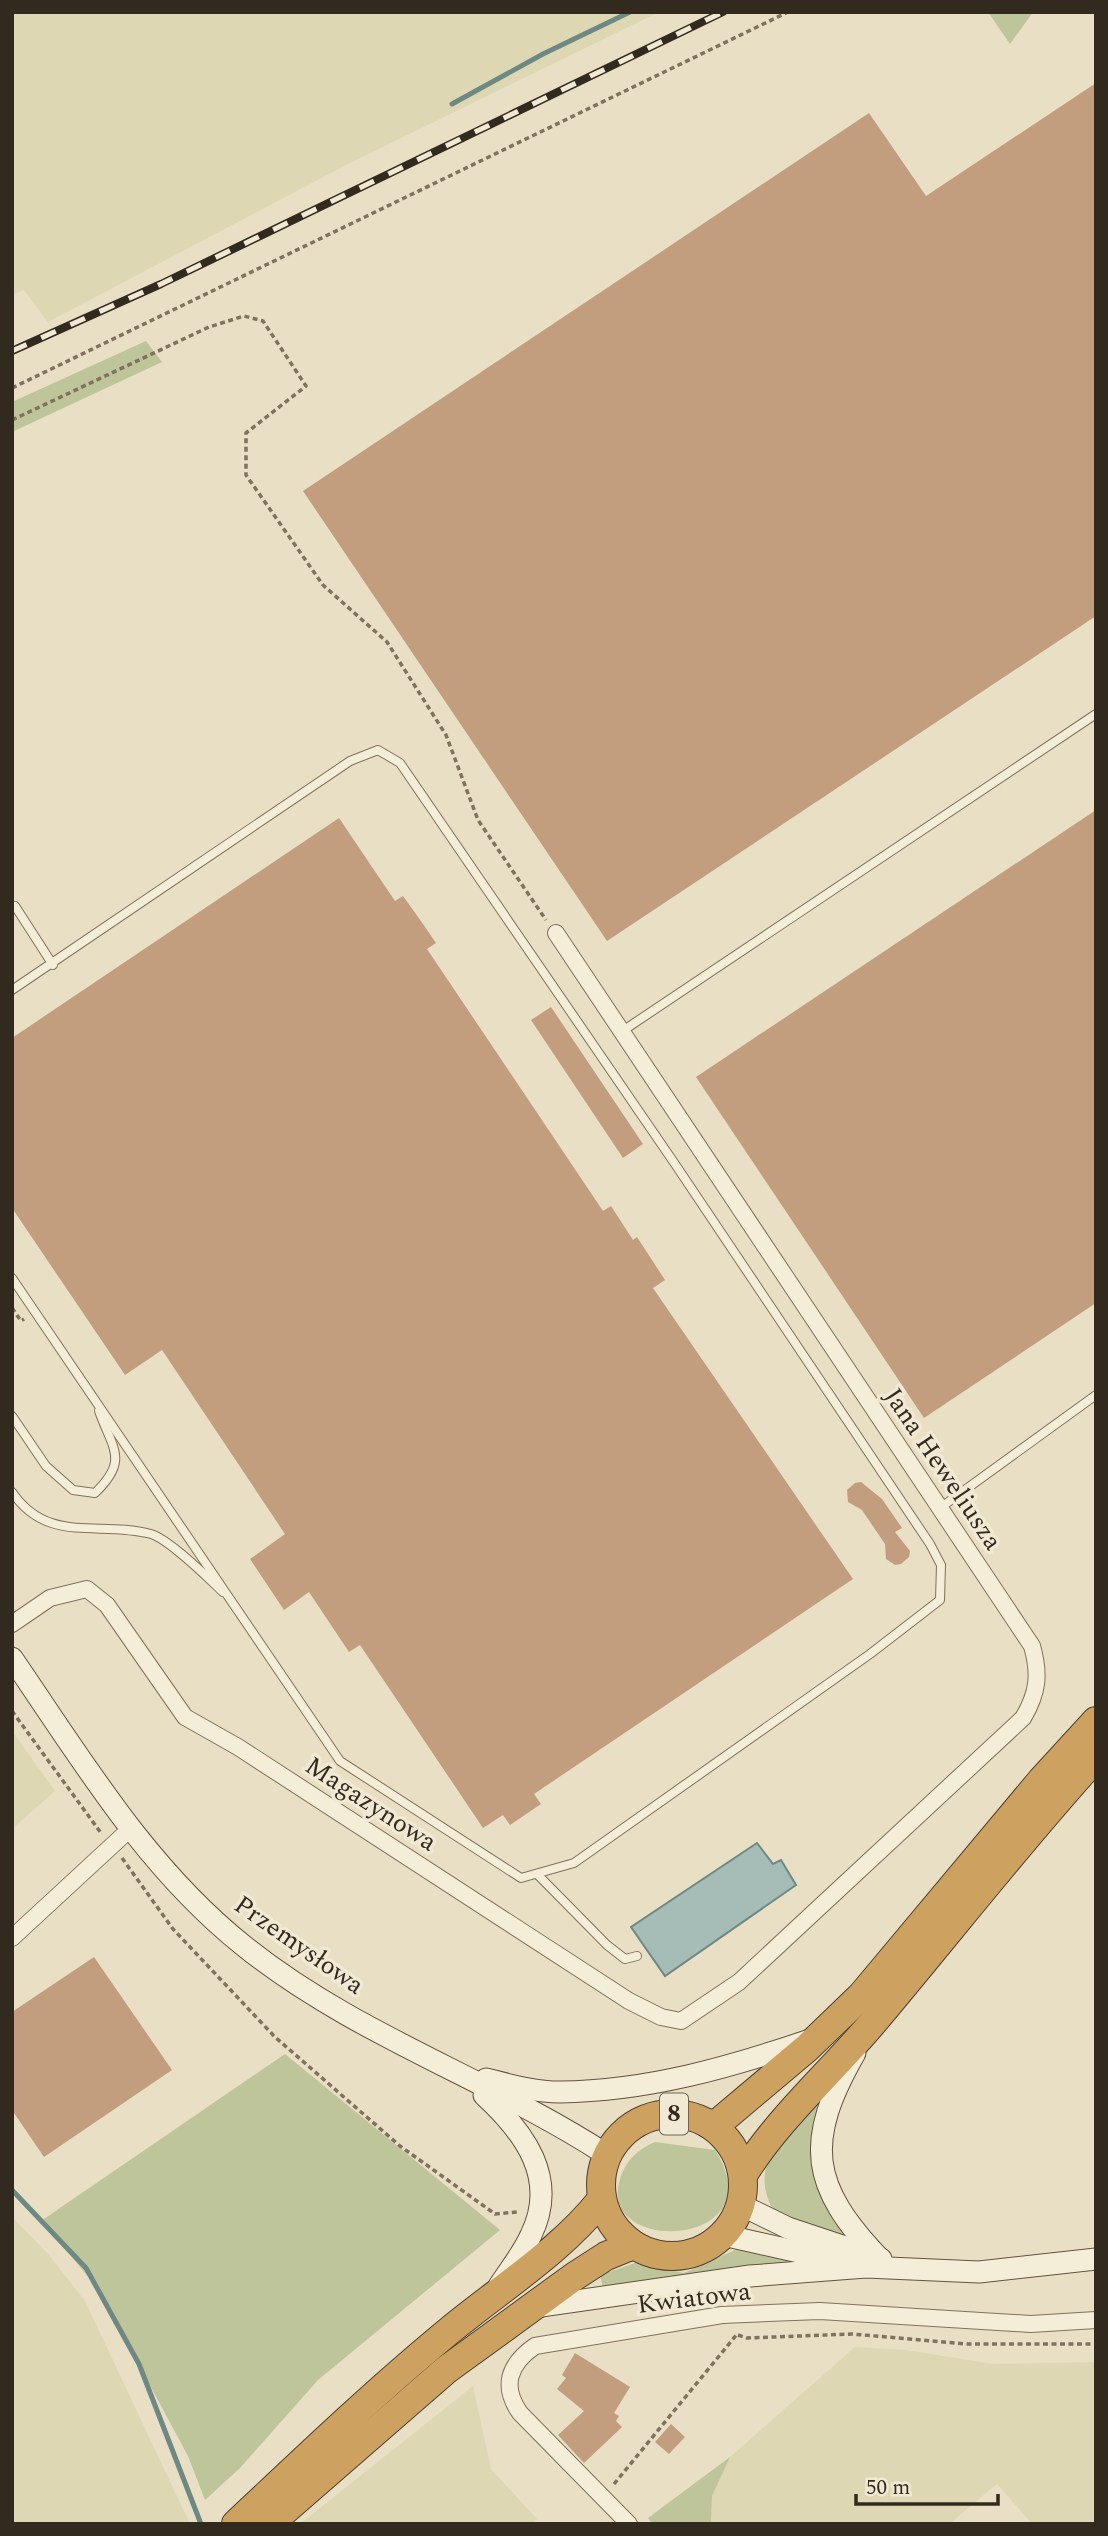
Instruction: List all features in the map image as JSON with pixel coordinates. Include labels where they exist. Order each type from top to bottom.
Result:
[{"type":"highway","name":"8","points":[[709,2124],[718,2123],[820,2036],[862,1995],[1041,1781],[1096,1721]]},
{"type":"highway","points":[[743,2175],[778,2128],[872,2024],[1011,1852],[1096,1757]]},
{"type":"highway","name":"8","points":[[602,2199],[600,2184],[607,2155],[618,2138],[633,2125],[651,2117],[671,2114],[690,2116],[709,2124],[732,2146],[743,2175],[741,2205],[723,2235],[708,2248],[690,2255],[670,2257],[633,2245]]},
{"type":"highway","points":[[236,2524],[406,2368],[553,2249],[587,2218],[602,2199],[613,2225],[633,2245],[606,2256],[446,2370],[269,2524]]},
{"type":"street","name":"Jana Heweliusza","points":[[556,933],[1032,1646],[1038,1680],[1034,1700],[1023,1718],[739,1982]]},
{"type":"street","name":"Magazynowa","points":[[12,1624],[50,1598],[87,1589],[107,1605],[185,1717],[238,1747],[629,2001],[661,2017],[681,2021],[739,1982]]},
{"type":"street","name":"Przemysłowa","points":[[12,1658],[130,1829],[174,1882],[246,1948],[355,2018],[607,2155]]},
{"type":"street","points":[[12,1938],[130,1829]]},
{"type":"street","points":[[872,2024],[838,2086],[824,2122],[821,2154],[824,2178],[835,2205],[873,2263]]},
{"type":"street","points":[[460,2073],[530,2089],[559,2092],[613,2089],[703,2074],[820,2036]]},
{"type":"street","points":[[460,2073],[522,2134],[537,2165],[538,2213],[532,2233],[492,2298]]},
{"type":"street","points":[[741,2205],[788,2228],[873,2263]]},
{"type":"street","points":[[723,2235],[873,2263],[979,2272],[1033,2269],[1096,2259]]},
{"type":"street","points":[[530,2308],[750,2276],[873,2263]]},
{"type":"street","name":"Kwiatowa","points":[[629,2524],[520,2413],[511,2400],[507,2386],[514,2364],[535,2346],[722,2315],[849,2312],[1031,2324],[1096,2320]]},
{"type":"lane","points":[[621,1032],[1096,714]]},
{"type":"lane","points":[[12,990],[53,965],[350,761],[378,750],[400,763],[676,1164],[941,1565],[940,1600],[915,1622],[574,1864],[521,1878],[340,1761],[12,1278]]},
{"type":"lane","points":[[12,908],[15,906],[53,965]]},
{"type":"lane","points":[[940,1508],[1096,1395]]},
{"type":"lane","points":[[12,1416],[46,1466],[73,1490],[95,1493],[112,1476],[117,1461],[94,1398]]},
{"type":"lane","points":[[12,1492],[19,1502],[51,1526],[154,1534],[192,1563],[233,1601]]},
{"type":"lane","points":[[537,1874],[607,1945],[625,1959],[637,1956]]},
{"type":"path","points":[[12,388],[788,12]]},
{"type":"path","points":[[12,420],[209,327],[244,316],[263,321],[306,386],[246,433],[246,475],[323,585],[387,642],[446,735],[478,820],[556,933]]},
{"type":"path","points":[[12,1711],[97,1829],[106,1837]]},
{"type":"path","points":[[120,1855],[173,1929],[222,1984],[275,2037],[400,2146],[495,2214],[530,2211]]},
{"type":"path","points":[[602,2497],[738,2335],[736,2321]]},
{"type":"path","points":[[738,2335],[852,2334],[966,2344],[1096,2344]]},
{"type":"shaded area","points":[[12,12],[659,12],[348,164],[48,322],[24,290],[12,295]]},
{"type":"shaded area","points":[[12,1731],[55,1791],[12,1829]]},
{"type":"shaded area","points":[[14,2219],[49,2255],[85,2301],[190,2524],[12,2524]]},
{"type":"shaded area","points":[[855,2347],[906,2350],[993,2364],[1096,2362],[1096,2524],[1032,2524],[997,2484],[949,2524],[711,2524],[712,2496],[730,2457]]},
{"type":"shaded area","points":[[473,2386],[491,2469],[537,2519],[532,2524],[300,2524]]},
{"type":"green space","points":[[988,12],[1033,12],[1010,44]]},
{"type":"green space","points":[[146,341],[162,362],[12,432],[12,402]]},
{"type":"green space","points":[[285,2054],[500,2230],[318,2380],[240,2468],[205,2500],[188,2456],[97,2287],[41,2221]]},
{"type":"green space","points":[[818,2105],[812,2144],[816,2180],[830,2214],[854,2245],[852,2246],[773,2210],[766,2192],[767,2163],[774,2151]]},
{"type":"green space","points":[[655,2142],[715,2150],[728,2183],[723,2207],[706,2223],[682,2230],[656,2230],[633,2221],[619,2204],[620,2179],[625,2166],[643,2148]]},
{"type":"green space","points":[[739,2248],[813,2265],[603,2288],[600,2275],[641,2261],[684,2273]]},
{"type":"green space","points":[[730,2457],[712,2496],[711,2524],[652,2524],[648,2518]]},
{"type":"water","points":[[757,1843],[773,1864],[781,1860],[796,1885],[665,1976],[631,1927]]},
{"type":"building","points":[[1096,83],[1096,616],[607,941],[303,491],[869,113],[926,196]]},
{"type":"building","points":[[1096,810],[1096,1303],[924,1418],[696,1077]]},
{"type":"building","points":[[339,818],[395,901],[403,896],[436,943],[427,949],[603,1211],[611,1206],[633,1240],[637,1237],[665,1280],[653,1288],[853,1579],[534,1794],[541,1804],[510,1825],[503,1815],[483,1828],[360,1645],[349,1652],[309,1592],[284,1610],[250,1559],[285,1534],[162,1350],[125,1375],[12,1208],[12,1038]]},
{"type":"building","points":[[551,1007],[643,1144],[623,1158],[531,1020]]},
{"type":"building","points":[[861,1482],[882,1499],[902,1528],[895,1532],[910,1551],[909,1557],[901,1564],[895,1565],[886,1559],[885,1544],[862,1510],[848,1502],[847,1490],[855,1483]]},
{"type":"building","points":[[94,1957],[172,2070],[44,2157],[12,2110],[12,2012]]},
{"type":"building","points":[[575,2353],[630,2387],[614,2413],[619,2416],[616,2421],[622,2427],[584,2463],[558,2435],[584,2411],[557,2389],[566,2378],[562,2375]]},
{"type":"building","points":[[671,2424],[685,2437],[669,2454],[655,2442]]},
{"type":"waterway","points":[[452,104],[543,54],[630,12]]},
{"type":"waterway","points":[[12,2190],[86,2268],[139,2364],[201,2524]]},
{"type":"railway","points":[[12,351],[161,284],[723,12]]}]
